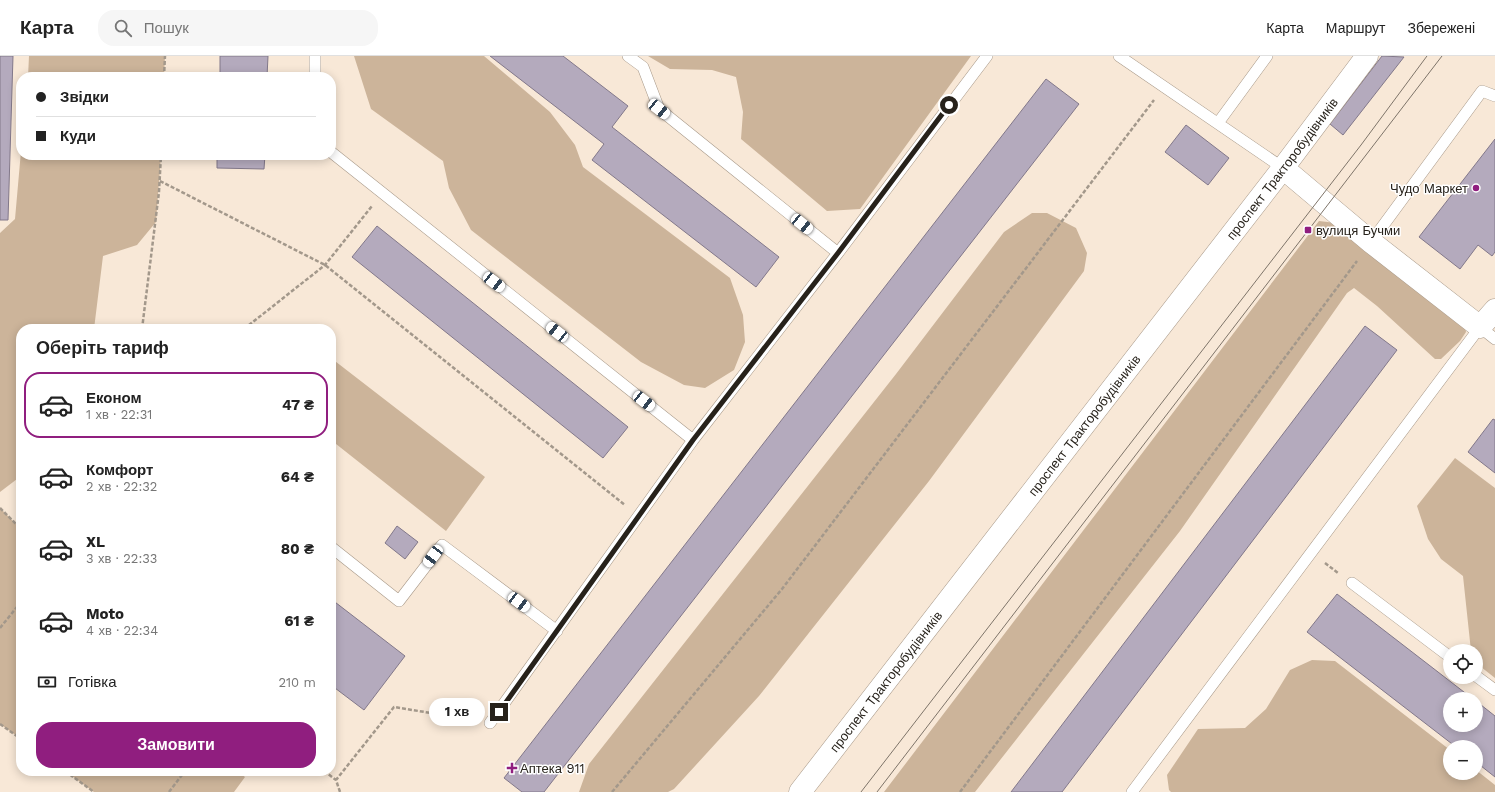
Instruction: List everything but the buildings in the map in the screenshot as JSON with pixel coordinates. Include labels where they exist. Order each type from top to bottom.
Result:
[{"type":"street","name":"проспект Тракторобудівників","points":[[800,792],[1283,168],[1367,56]]},
{"type":"street","points":[[1283,168],[1371,242],[1487,333],[1495,310]]},
{"type":"lane","points":[[315,56],[315,72]]},
{"type":"lane","points":[[628,56],[643,68],[659,109],[838,253]]},
{"type":"lane","points":[[490,723],[693,440],[838,253],[987,56]]},
{"type":"lane","points":[[1119,56],[1283,168]]},
{"type":"lane","points":[[1218,123],[1267,56]]},
{"type":"lane","points":[[1371,242],[1482,91],[1495,96]]},
{"type":"lane","points":[[336,156],[693,440]]},
{"type":"lane","points":[[1132,792],[1311,553],[1487,333]]},
{"type":"lane","points":[[336,551],[399,601],[442,545],[557,631]]},
{"type":"lane","points":[[1352,583],[1443,652]]},
{"type":"lane","points":[[1483,681],[1495,690]]},
{"type":"path","points":[[164,72],[165,56]]},
{"type":"path","points":[[612,792],[782,589],[1164,87]]},
{"type":"path","points":[[143,324],[160,181],[161,160]]},
{"type":"path","points":[[160,181],[325,265],[620,501]]},
{"type":"path","points":[[250,324],[325,265],[383,193]]},
{"type":"path","points":[[960,792],[1371,242]]},
{"type":"path","points":[[0,508],[16,524]]},
{"type":"path","points":[[1311,553],[1352,583]]},
{"type":"path","points":[[0,628],[16,608]]},
{"type":"path","points":[[336,780],[394,707],[490,723]]},
{"type":"path","points":[[0,724],[16,735]]},
{"type":"path","points":[[72,776],[94,792]]},
{"type":"path","points":[[169,792],[181,776]]},
{"type":"path","points":[[331,776],[336,780],[340,792]]},
{"type":"shaded area","points":[[29,56],[165,56],[164,72],[28,72]]},
{"type":"shaded area","points":[[354,56],[484,56],[550,112],[575,145],[583,167],[730,278],[743,315],[745,342],[734,370],[705,388],[684,385],[641,362],[471,230],[449,188],[443,161],[371,109]]},
{"type":"shaded area","points":[[648,56],[971,56],[860,209],[827,211],[741,139],[743,112],[736,77],[712,70],[670,69]]},
{"type":"shaded area","points":[[20,160],[161,160],[156,222],[137,245],[103,256],[95,324],[16,324],[16,480],[0,492],[0,233],[15,219]]},
{"type":"shaded area","points":[[1032,213],[1047,213],[1076,228],[1087,253],[1084,271],[929,481],[759,696],[674,789],[668,792],[579,792],[589,764],[896,374],[1004,232]]},
{"type":"shaded area","points":[[1319,221],[1336,223],[1464,322],[1466,332],[1460,341],[1441,359],[1435,359],[1377,306],[1354,288],[1347,293],[1180,531],[975,792],[884,792]]},
{"type":"shaded area","points":[[336,362],[485,477],[446,531],[336,444]]},
{"type":"shaded area","points":[[1455,458],[1495,488],[1495,678],[1483,669],[1483,644],[1470,644],[1463,576],[1441,559],[1428,539],[1417,506]]},
{"type":"shaded area","points":[[0,508],[16,524],[16,735],[0,724]]},
{"type":"shaded area","points":[[1312,660],[1335,661],[1443,745],[1443,780],[1483,780],[1483,776],[1495,785],[1495,792],[1171,792],[1169,790],[1167,775],[1198,729],[1245,728],[1266,709],[1290,670]]},
{"type":"shaded area","points":[[72,776],[245,777],[234,792],[94,792]]},
{"type":"tram line","points":[[861,792],[1361,145],[1427,56]]},
{"type":"tram line","points":[[877,792],[1442,56]]},
{"type":"place","name":"Чудо Маркет","points":[[1476,188]]},
{"type":"place","name":"вулиця Бучми","points":[[1308,230]]},
{"type":"place","name":"Аптека 911","points":[[512,768]]},
{"type":"route","points":[[499,712],[693,440],[838,253],[949,105]]}]
